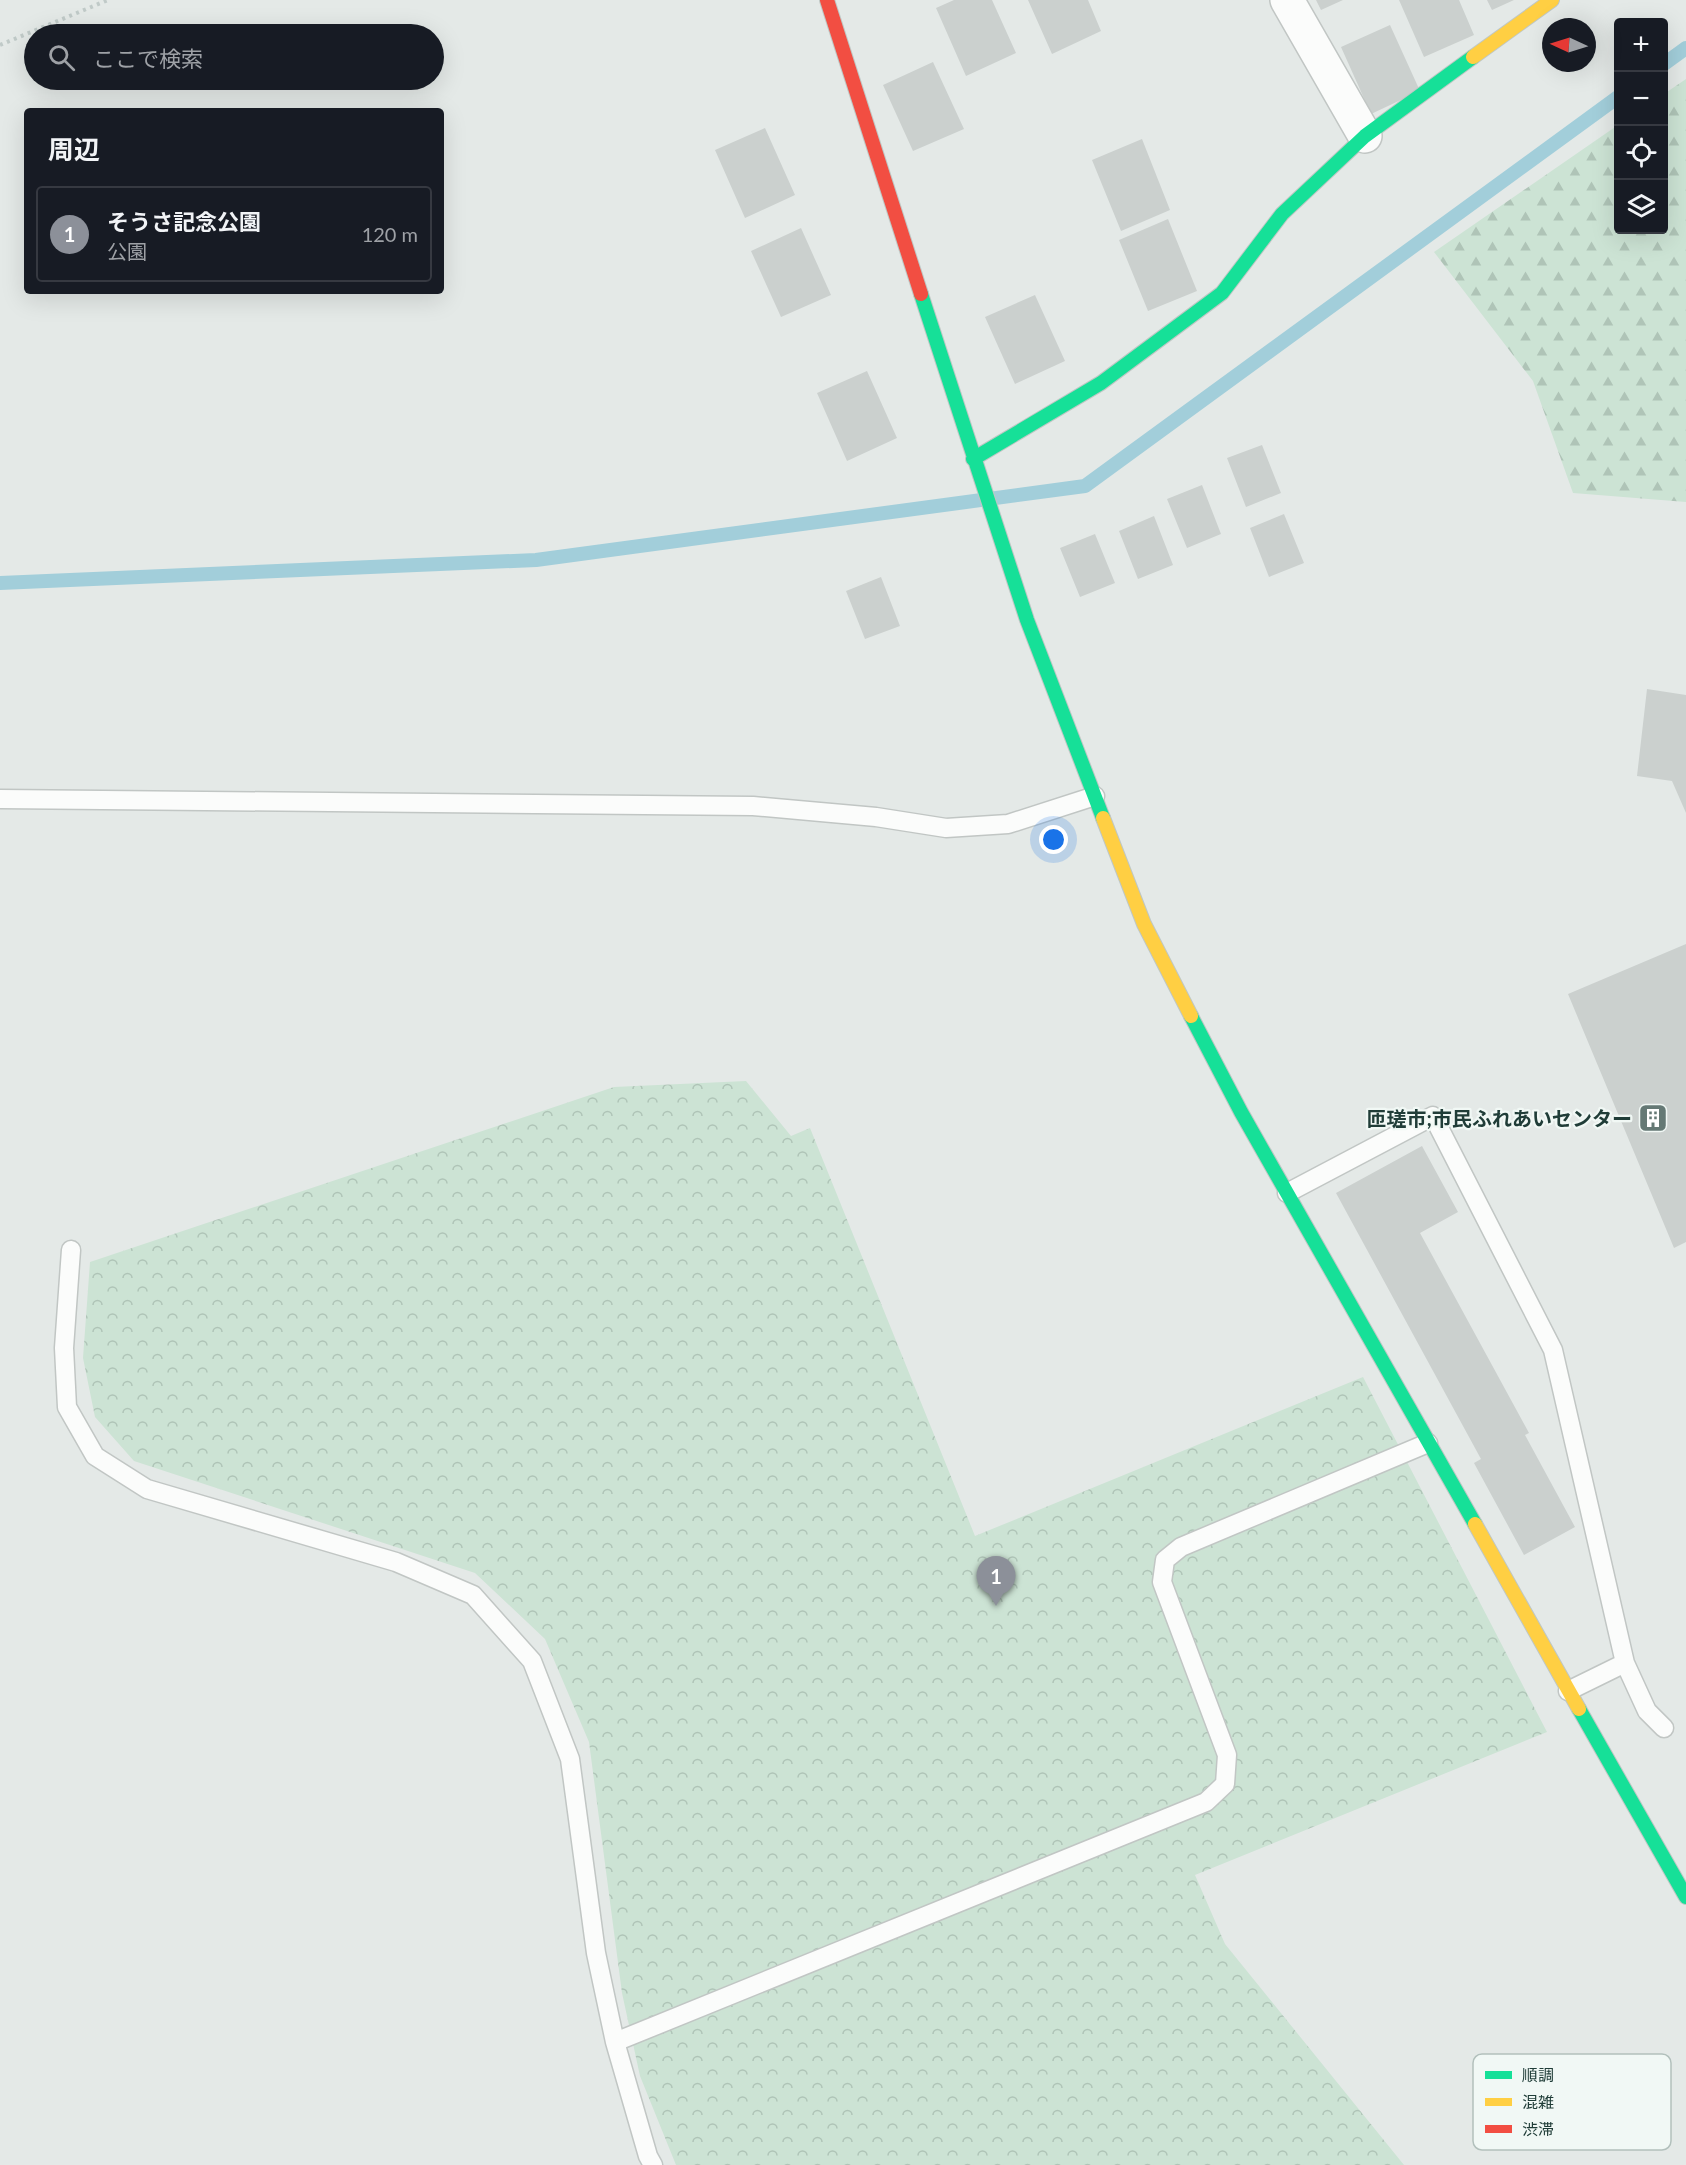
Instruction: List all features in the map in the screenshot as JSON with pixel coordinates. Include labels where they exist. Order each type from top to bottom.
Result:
[{"type":"street","points":[[828,0],[1027,620],[1144,924],[1241,1112],[1686,1897]]},
{"type":"street","points":[[1287,0],[1365,136]]},
{"type":"street","points":[[974,459],[1101,383],[1222,294],[1282,214],[1365,136],[1552,0]]},
{"type":"lane","points":[[0,799],[753,806],[876,817],[946,828],[1008,824],[1095,796]]},
{"type":"lane","points":[[1287,1193],[1433,1116],[1553,1350],[1625,1663],[1647,1711],[1664,1728]]},
{"type":"lane","points":[[71,1250],[64,1348],[67,1407],[95,1456],[147,1489],[396,1562],[473,1595],[532,1661],[570,1759],[596,1953],[615,2042],[648,2156],[653,2165]]},
{"type":"lane","points":[[615,2042],[1206,1802],[1225,1784],[1227,1755],[1162,1582],[1166,1560],[1181,1547],[1428,1443]]},
{"type":"lane","points":[[1568,1691],[1625,1663]]},
{"type":"path","points":[[50,24],[108,0]]},
{"type":"path","points":[[0,45],[24,35]]},
{"type":"green space","points":[[1686,79],[1686,502],[1573,493],[1533,381],[1434,252],[1614,128],[1614,234],[1668,234],[1668,91]]},
{"type":"green space","points":[[746,1081],[791,1136],[810,1128],[975,1536],[1363,1377],[1547,1732],[1195,1875],[1225,1944],[1404,2165],[676,2165],[640,2076],[622,1993],[589,1742],[545,1639],[475,1573],[134,1461],[95,1417],[83,1358],[90,1262],[614,1087]]},
{"type":"building","points":[[954,0],[992,0],[1016,53],[966,76],[936,8]]},
{"type":"building","points":[[1028,0],[1088,0],[1101,31],[1052,54]]},
{"type":"building","points":[[1316,0],[1343,0],[1321,10]]},
{"type":"building","points":[[1399,0],[1459,0],[1474,35],[1424,57]]},
{"type":"building","points":[[1487,0],[1514,0],[1492,10]]},
{"type":"building","points":[[1390,25],[1420,91],[1371,114],[1341,47]]},
{"type":"building","points":[[933,62],[964,129],[913,151],[883,85]]},
{"type":"building","points":[[765,128],[795,195],[745,218],[715,150]]},
{"type":"building","points":[[1142,139],[1170,210],[1121,231],[1092,160]]},
{"type":"building","points":[[1168,219],[1197,291],[1148,311],[1119,240]]},
{"type":"building","points":[[801,228],[831,295],[781,317],[751,251]]},
{"type":"building","points":[[1035,295],[1065,361],[1015,384],[985,317]]},
{"type":"building","points":[[867,371],[897,438],[847,461],[817,393]]},
{"type":"building","points":[[1262,445],[1281,493],[1246,507],[1227,458]]},
{"type":"building","points":[[1202,485],[1221,534],[1187,548],[1167,499]]},
{"type":"building","points":[[1284,514],[1304,563],[1269,577],[1250,528]]},
{"type":"building","points":[[1154,516],[1173,565],[1138,579],[1119,531]]},
{"type":"building","points":[[1095,534],[1115,583],[1080,597],[1060,548]]},
{"type":"building","points":[[881,577],[900,626],[865,639],[846,591]]},
{"type":"building","points":[[1647,689],[1686,695],[1686,813],[1672,781],[1637,776]]},
{"type":"building","name":"匝瑳市;市民ふれあいセンター","points":[[1686,944],[1686,1242],[1674,1248],[1568,994]]},
{"type":"building","points":[[1422,1146],[1458,1212],[1420,1233],[1529,1433],[1525,1435],[1575,1527],[1524,1555],[1474,1463],[1481,1459],[1336,1193]]},
{"type":"waterway","points":[[1668,61],[1686,48]]},
{"type":"waterway","points":[[0,583],[536,560],[1085,486],[1614,100]]},
{"type":"traffic: fast","points":[[973,459],[1101,383],[1222,293],[1282,214],[1365,136],[1473,57]]},
{"type":"traffic: fast","points":[[921,294],[1027,620],[1103,818]]},
{"type":"traffic: fast","points":[[1191,1016],[1241,1112],[1475,1524]]},
{"type":"traffic: fast","points":[[1579,1709],[1686,1897]]},
{"type":"traffic: slow","points":[[1473,57],[1552,0]]},
{"type":"traffic: slow","points":[[1103,818],[1144,924],[1191,1016]]},
{"type":"traffic: slow","points":[[1475,1524],[1579,1709]]},
{"type":"traffic: jam","points":[[827,0],[921,294]]},
{"type":"place","name":"匝瑳市;市民ふれあいセンター","points":[[1653,1118]]},
{"type":"place","name":"そうさ記念公園","points":[[996,1606]]}]
